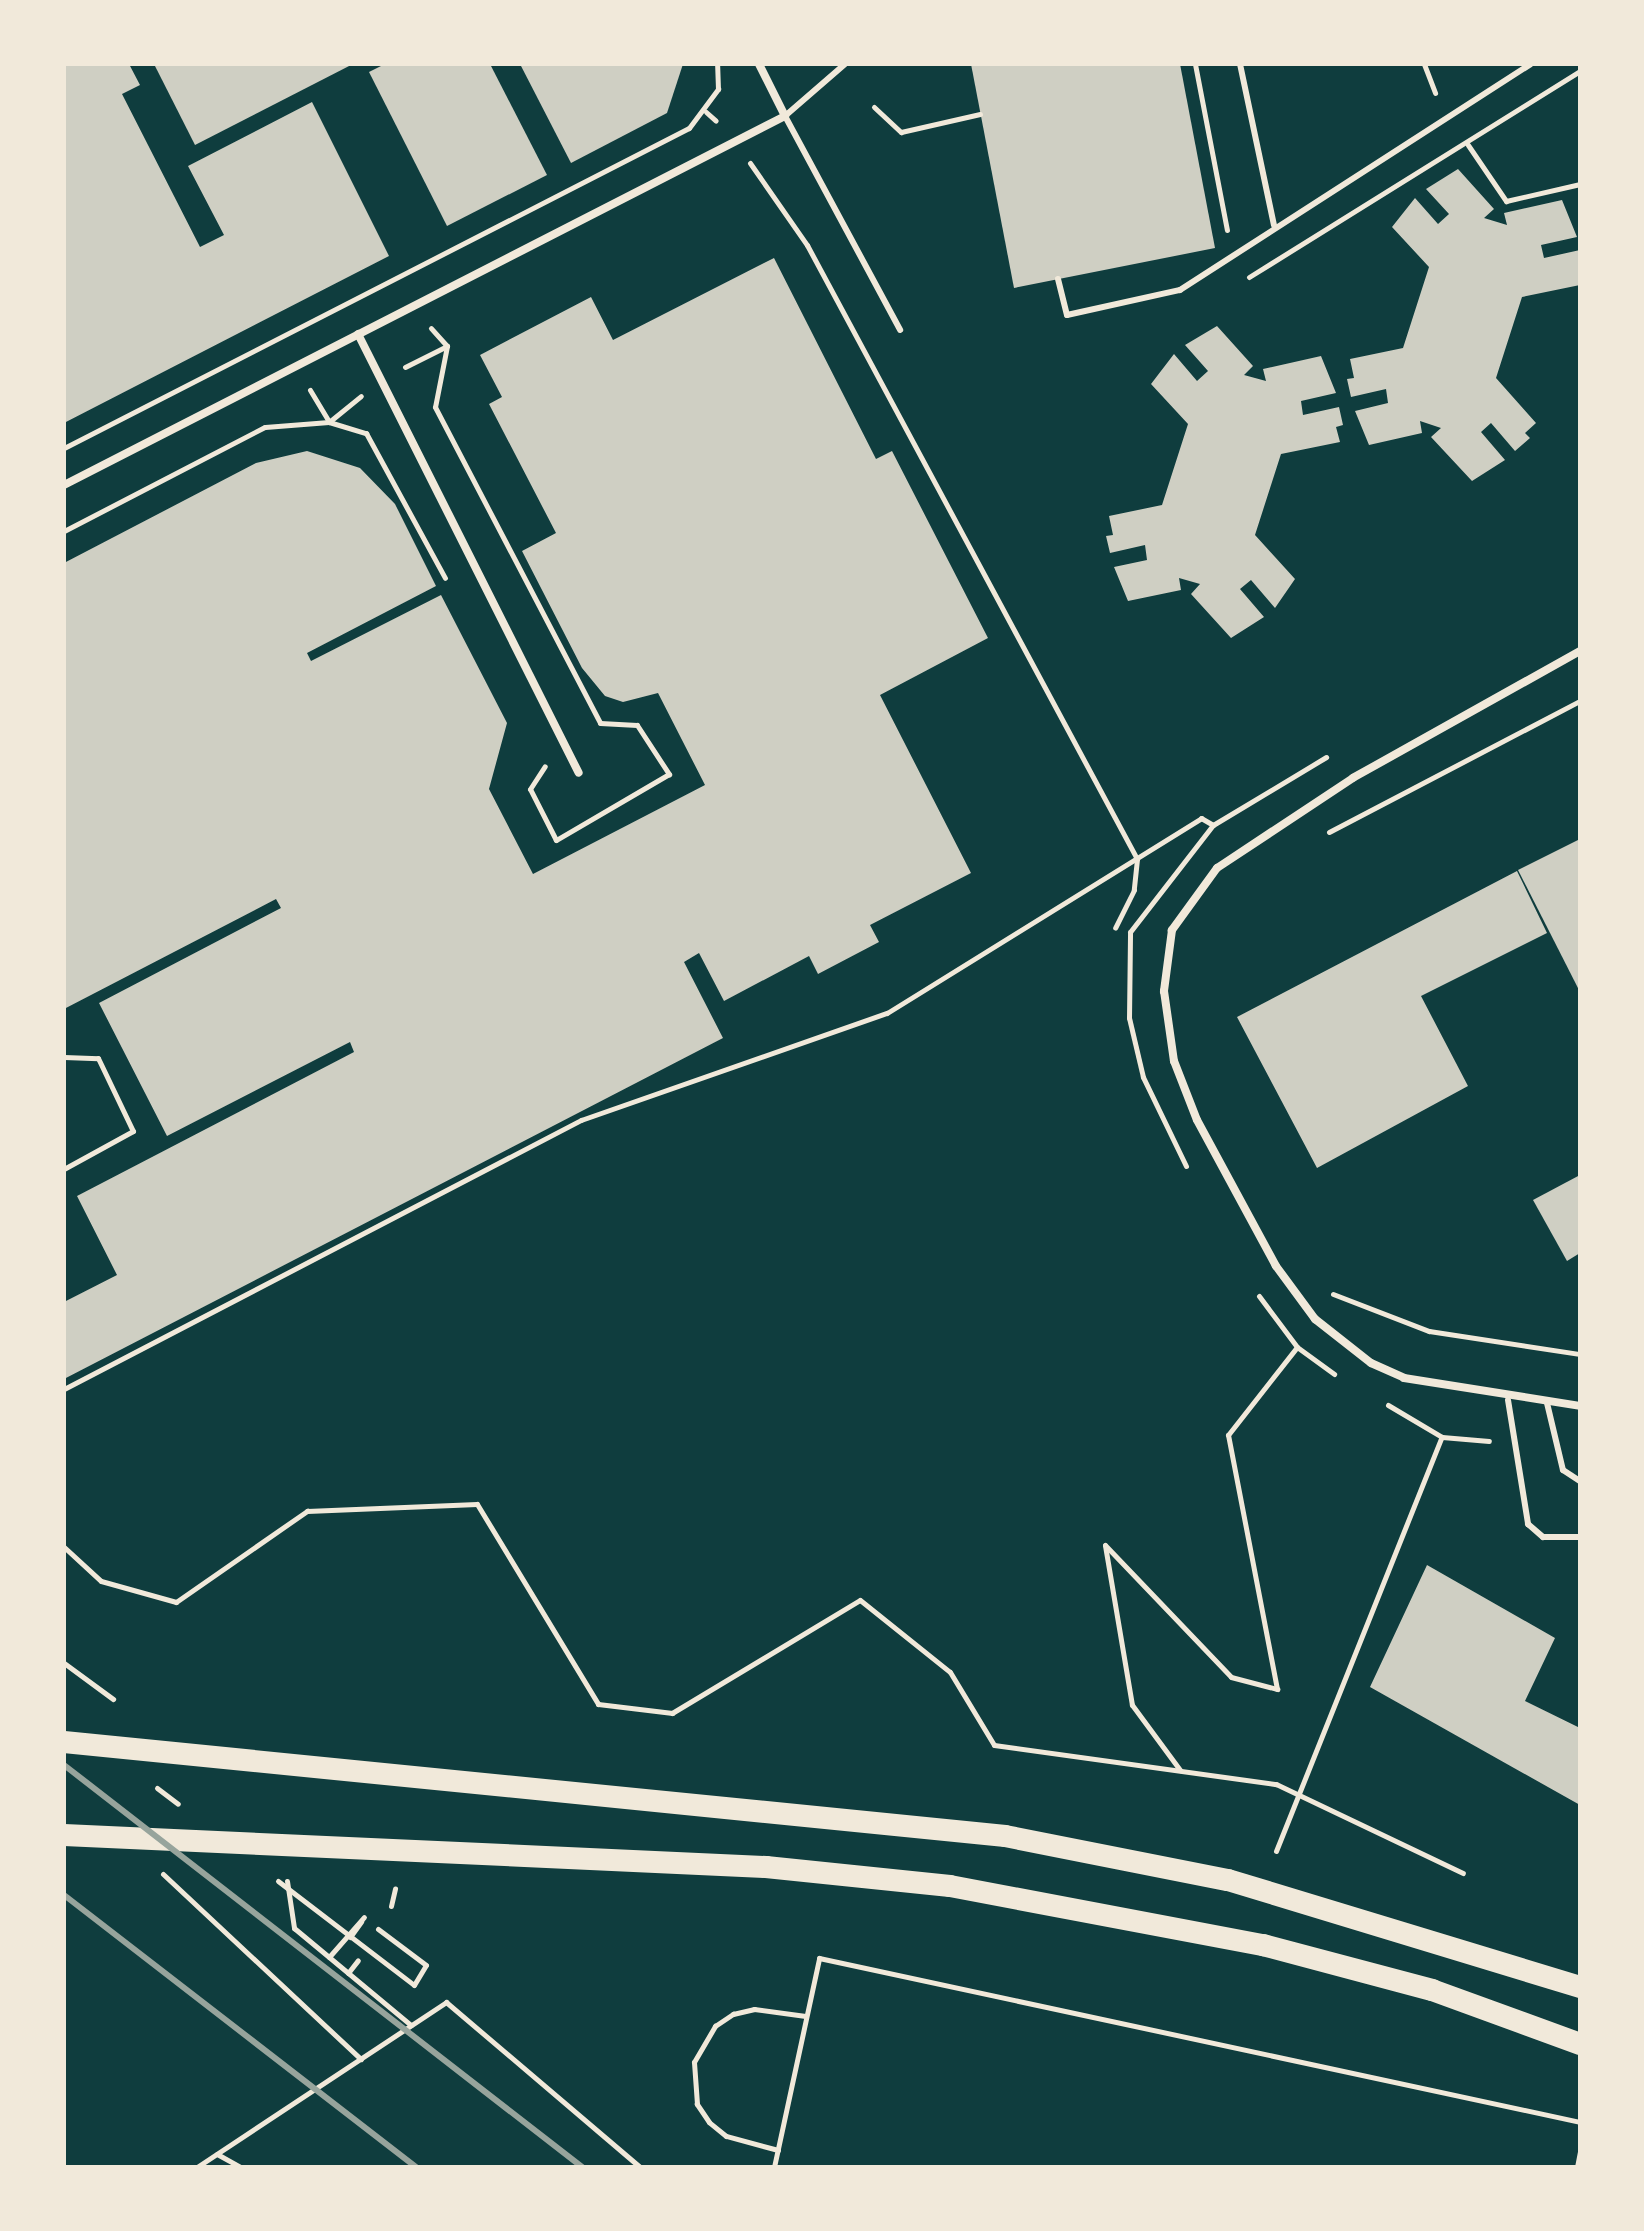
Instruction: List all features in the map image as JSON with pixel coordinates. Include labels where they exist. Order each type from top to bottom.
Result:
[{"type":"highway","points":[[64,1742],[1005,1836],[1228,1880],[1580,1987]]},
{"type":"highway","points":[[64,1835],[752,1866],[936,1884],[1263,1945],[1432,1990],[1580,2044]]},
{"type":"street","points":[[64,485],[785,116],[759,64]]},
{"type":"street","points":[[358,334],[579,773]]},
{"type":"street","points":[[1580,651],[1238,851],[1184,906],[1167,955],[1167,1027],[1183,1088],[1296,1296],[1371,1363],[1439,1389],[1508,1400],[1580,1406]]},
{"type":"lane","points":[[845,64],[785,116],[900,330]]},
{"type":"lane","points":[[1240,64],[1274,225]]},
{"type":"lane","points":[[1058,279],[1067,315],[1180,290],[1232,258],[1274,225],[1531,64]]},
{"type":"lane","points":[[1508,1400],[1528,1524],[1543,1537],[1580,1537]]},
{"type":"lane","points":[[1547,1403],[1563,1470],[1580,1481]]},
{"type":"path","points":[[64,448],[689,128],[706,112],[718,89],[717,64]]},
{"type":"path","points":[[1195,64],[1232,258],[1253,282],[1469,146],[1580,71]]},
{"type":"path","points":[[1424,64],[1449,116],[1506,201],[1580,184]]},
{"type":"path","points":[[874,107],[901,132],[980,114]]},
{"type":"path","points":[[706,112],[736,140],[807,245],[1137,859],[1134,890],[1115,928]]},
{"type":"path","points":[[447,346],[435,407],[456,448],[600,723],[637,725],[669,774],[556,840],[530,789],[545,766],[542,758]]},
{"type":"path","points":[[64,531],[265,427],[329,422],[366,433],[449,585]]},
{"type":"path","points":[[1322,835],[1580,701]]},
{"type":"path","points":[[1189,1171],[1143,1077],[1129,1018],[1129,942],[1149,901],[1213,825],[1333,754]]},
{"type":"path","points":[[64,1389],[581,1120],[887,1013],[1201,818],[1213,825]]},
{"type":"path","points":[[64,1057],[98,1058],[133,1131],[64,1169]]},
{"type":"path","points":[[1252,1283],[1297,1347],[1341,1378]]},
{"type":"path","points":[[1318,1286],[1429,1331],[1580,1354]]},
{"type":"path","points":[[1180,1770],[1132,1705],[1105,1545],[1231,1677],[1277,1689],[1228,1435],[1297,1347]]},
{"type":"path","points":[[1378,1399],[1442,1437],[1516,1445]]},
{"type":"path","points":[[1276,1851],[1296,1793],[1442,1437]]},
{"type":"path","points":[[64,1547],[101,1581],[176,1602],[307,1511],[477,1504],[598,1704],[672,1713],[860,1600],[950,1672],[994,1745],[1180,1770],[1296,1793],[1463,1873]]},
{"type":"path","points":[[64,1663],[113,1699]]},
{"type":"path","points":[[159,1871],[361,2059]]},
{"type":"path","points":[[287,1881],[294,1928],[411,2025]]},
{"type":"path","points":[[391,1906],[395,1888]]},
{"type":"path","points":[[329,1957],[364,1917],[350,1937]]},
{"type":"path","points":[[378,1929],[426,1965],[414,1985]]},
{"type":"path","points":[[774,2167],[819,1958],[1580,2122]]},
{"type":"path","points":[[348,1973],[358,1960]]},
{"type":"path","points":[[197,2167],[446,2002],[640,2167]]},
{"type":"path","points":[[778,2150],[726,2136],[709,2122],[697,2104],[694,2062],[715,2026],[733,2014],[754,2009],[806,2016]]},
{"type":"path","points":[[1577,2167],[1580,2151]]},
{"type":"path","points":[[217,2154],[240,2167]]},
{"type":"building","points":[[64,64],[129,64],[140,85],[122,94],[200,247],[224,235],[188,166],[312,102],[389,256],[64,423]]},
{"type":"building","points":[[154,64],[353,64],[195,145]]},
{"type":"building","points":[[385,64],[490,64],[547,175],[447,226],[369,72]]},
{"type":"building","points":[[520,64],[683,64],[667,113],[571,163]]},
{"type":"building","points":[[971,64],[1180,64],[1215,248],[1014,288]]},
{"type":"building","points":[[1458,169],[1494,209],[1484,218],[1507,225],[1504,213],[1562,200],[1577,237],[1541,245],[1544,258],[1580,250],[1580,285],[1522,297],[1496,378],[1536,423],[1525,433],[1530,438],[1515,451],[1491,423],[1481,432],[1505,460],[1472,481],[1431,437],[1441,428],[1420,421],[1422,433],[1369,445],[1355,411],[1388,403],[1386,389],[1351,397],[1347,379],[1354,378],[1350,359],[1403,348],[1429,267],[1392,227],[1415,198],[1438,224],[1449,214],[1426,189]]},
{"type":"building","points":[[774,258],[876,459],[892,451],[988,638],[880,695],[971,873],[870,925],[879,942],[818,974],[809,956],[724,1001],[699,953],[684,962],[723,1038],[64,1379],[64,1302],[117,1275],[77,1196],[354,1052],[350,1042],[167,1136],[99,1003],[281,908],[276,899],[64,1009],[64,563],[256,463],[307,451],[360,468],[395,504],[436,586],[307,653],[311,661],[441,595],[507,723],[489,789],[533,874],[705,785],[658,693],[623,702],[605,696],[582,668],[522,551],[556,533],[489,404],[502,397],[480,355],[591,297],[613,340]]},
{"type":"building","points":[[1217,326],[1253,366],[1244,375],[1266,381],[1263,369],[1321,356],[1336,393],[1301,401],[1303,415],[1339,407],[1343,425],[1336,427],[1340,442],[1281,454],[1255,535],[1295,579],[1275,608],[1251,580],[1240,589],[1264,617],[1231,638],[1191,594],[1200,584],[1179,578],[1181,590],[1128,601],[1114,567],[1147,560],[1145,545],[1110,553],[1106,536],[1113,535],[1109,516],[1162,505],[1188,424],[1151,384],[1174,354],[1197,381],[1208,371],[1185,345]]},
{"type":"building","points":[[1580,839],[1580,992],[1518,870]]},
{"type":"building","points":[[1517,871],[1547,933],[1421,996],[1468,1086],[1317,1168],[1237,1017]]},
{"type":"building","points":[[1580,1175],[1580,1253],[1567,1261],[1533,1200]]},
{"type":"building","points":[[1427,1565],[1555,1638],[1525,1701],[1580,1728],[1580,1805],[1370,1687]]},
{"type":"railway","points":[[64,1765],[582,2167]]},
{"type":"railway","points":[[64,1895],[416,2167]]}]
